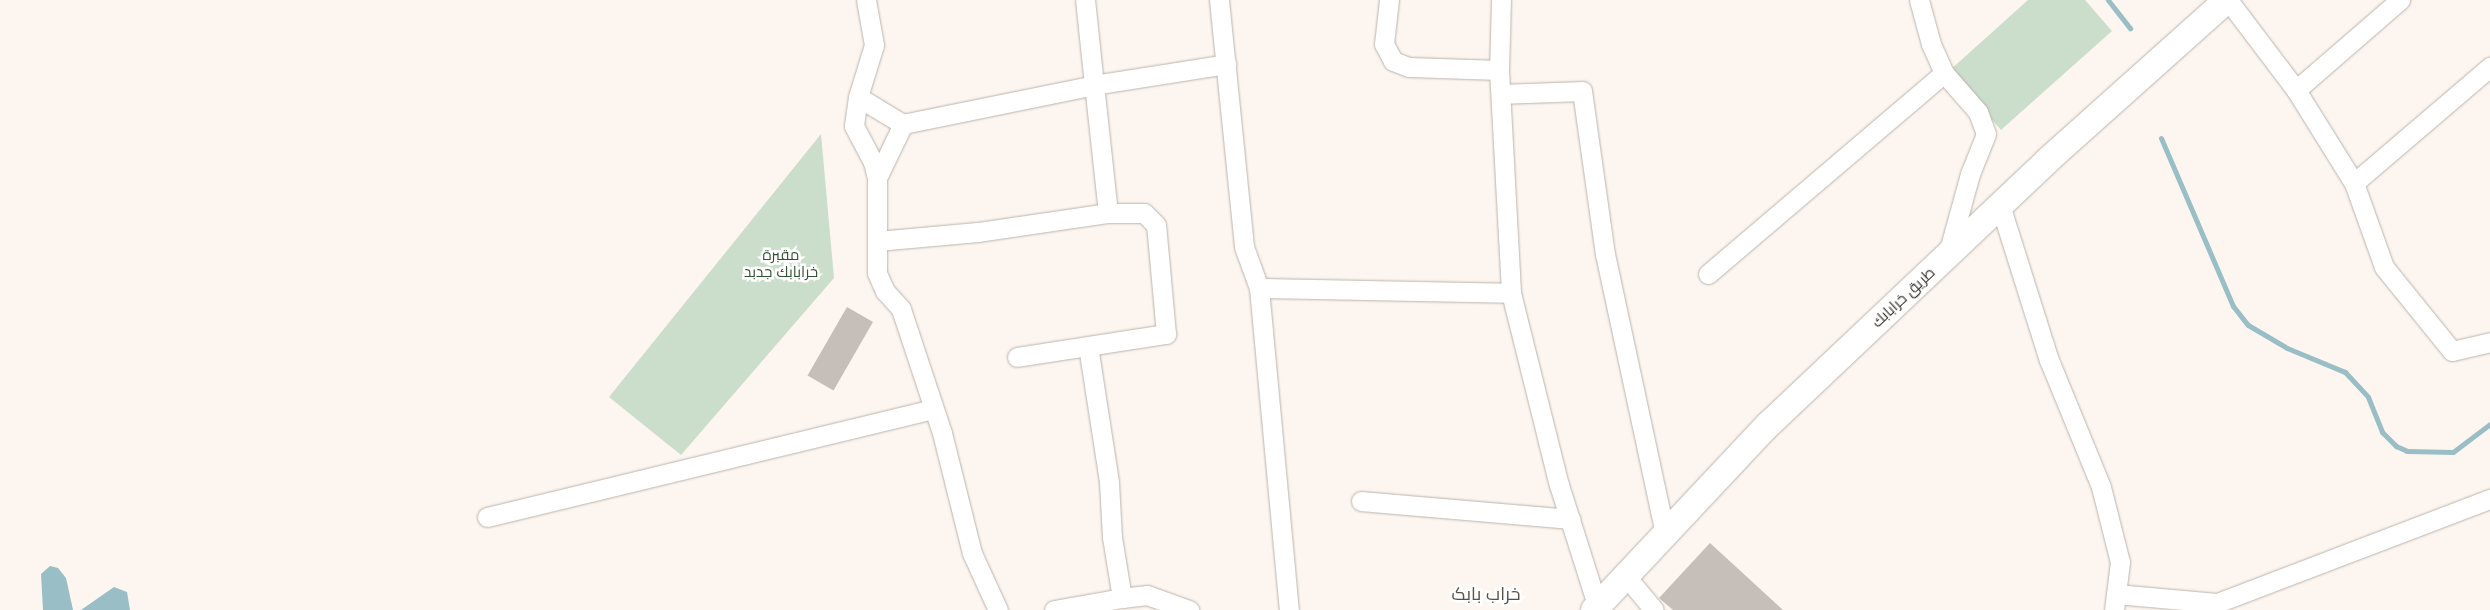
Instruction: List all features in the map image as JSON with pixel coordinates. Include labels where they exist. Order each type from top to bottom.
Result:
[{"type":"main road","name":"طريق خرابابك","points":[[1595,607],[1768,425],[2000,205],[2228,0]]},
{"type":"street","points":[[866,0],[874,45],[858,96],[854,126],[873,162],[877,178],[877,273],[885,291],[901,309],[932,409],[942,433],[972,553],[998,610]]},
{"type":"street","points":[[1085,0],[1108,212]]},
{"type":"street","points":[[1219,0],[1244,247],[1259,288],[1289,610]]},
{"type":"street","points":[[1389,0],[1384,44],[1393,61],[1409,66],[1500,70]]},
{"type":"street","points":[[1501,0],[1500,70],[1511,293],[1595,607]]},
{"type":"street","points":[[1919,0],[1931,44],[1944,73],[1978,112],[1986,134],[1970,174],[1948,255]]},
{"type":"street","points":[[2228,0],[2296,90],[2354,183],[2384,267],[2452,351],[2490,342]]},
{"type":"street","points":[[2296,90],[2400,0]]},
{"type":"street","points":[[858,96],[904,124],[1094,85],[1226,64]]},
{"type":"street","points":[[2354,183],[2490,67]]},
{"type":"street","points":[[1708,274],[1944,73]]},
{"type":"street","points":[[1501,94],[1582,91],[1605,254],[1665,533]]},
{"type":"street","points":[[877,178],[904,124]]},
{"type":"street","points":[[2000,205],[2048,360],[2101,487],[2120,562],[2115,602],[2217,603],[2490,499]]},
{"type":"street","points":[[877,241],[978,232],[1108,212],[1144,213],[1156,225],[1166,334],[1017,357]]},
{"type":"street","points":[[1259,288],[1511,293]]},
{"type":"street","points":[[1088,346],[1109,482],[1112,537],[1122,598]]},
{"type":"street","points":[[487,518],[932,409]]},
{"type":"street","points":[[1361,501],[1570,519]]},
{"type":"street","points":[[1625,575],[1654,610]]},
{"type":"street","points":[[1054,610],[1147,595],[1188,610]]},
{"type":"green space","points":[[2028,0],[2085,0],[2112,31],[2001,130],[1949,71]]},
{"type":"green space","name":"مقبرة خرابابك جدبد","points":[[821,134],[834,278],[681,455],[609,397]]},
{"type":"water","points":[[50,566],[58,568],[66,578],[73,610],[43,610],[41,574]]},
{"type":"water","points":[[114,587],[127,592],[130,610],[81,610]]},
{"type":"building","points":[[847,307],[873,322],[833,390],[808,375]]},
{"type":"building","points":[[1710,543],[1783,610],[1673,610],[1659,598]]},
{"type":"waterway","points":[[2108,0],[2130,28]]},
{"type":"waterway","points":[[2161,138],[2233,306],[2248,325],[2287,348],[2345,372],[2368,397],[2382,432],[2396,446],[2407,451],[2453,452],[2490,424]]},
{"type":"district","name":"خراب بابک","points":[[1486,594]]}]
